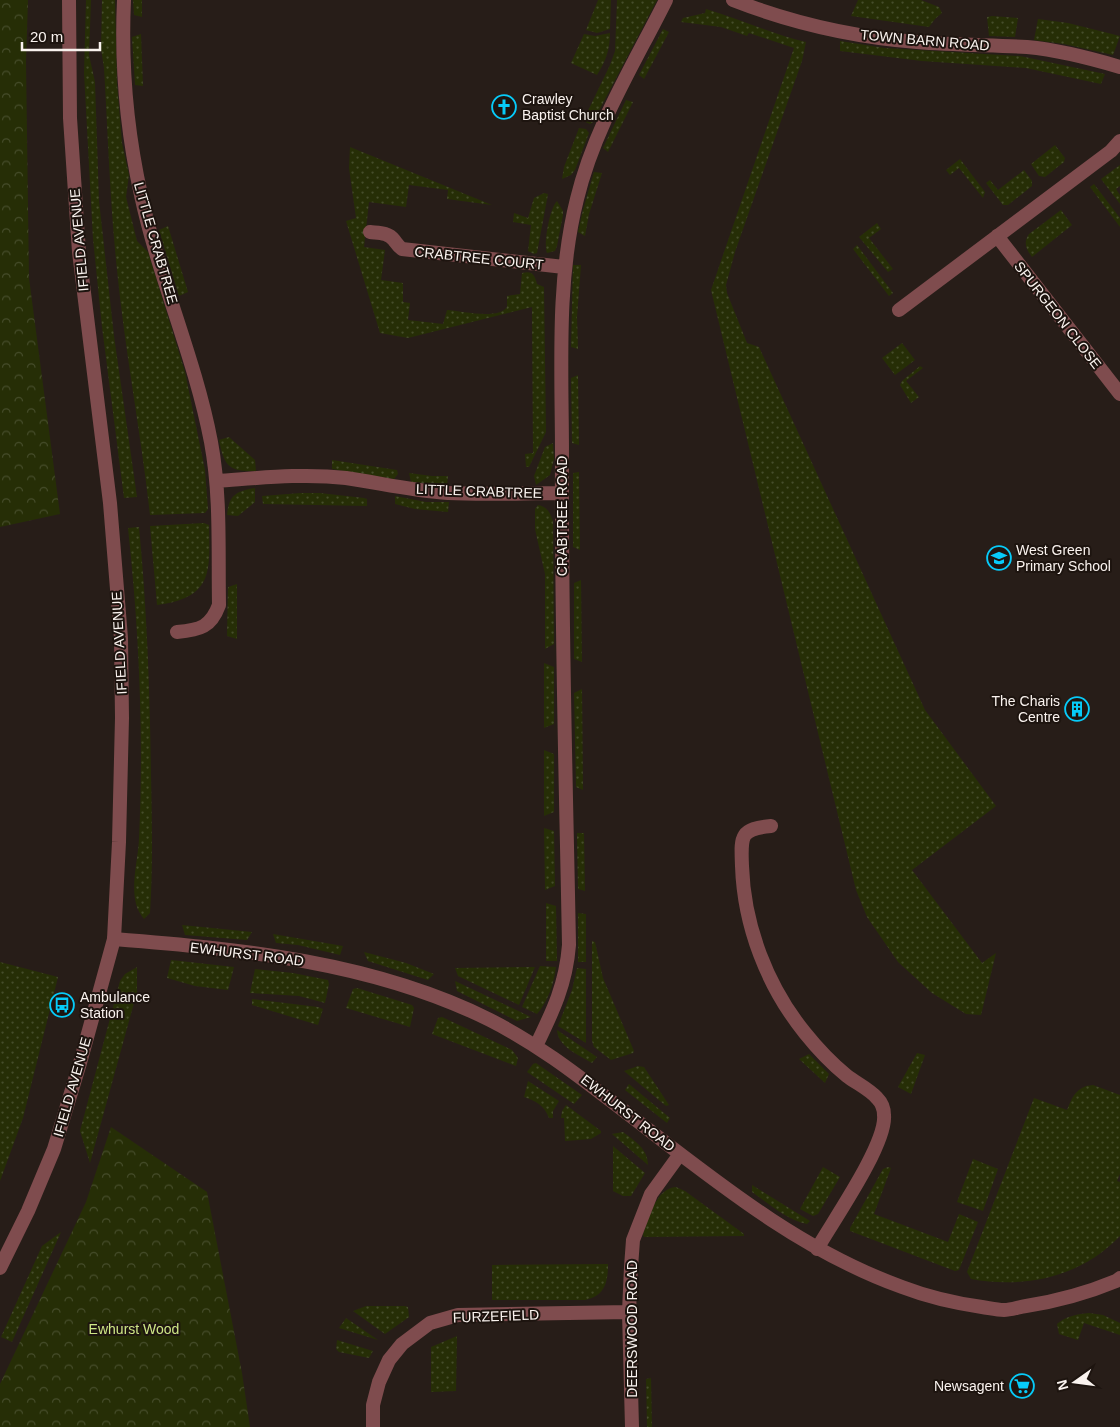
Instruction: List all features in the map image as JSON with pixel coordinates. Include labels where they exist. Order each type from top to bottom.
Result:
[{"type":"street","name":"IFIELD AVENUE","points":[[0,1268],[28,1211],[54,1149],[114,940],[119,842],[122,638],[110,503],[79,252],[70,118],[69,0]]},
{"type":"street","name":"LITTLE CRABTREE","points":[[124,0],[124,47],[128,112],[141,196],[151,235],[193,366],[211,442],[217,481],[219,604],[214,618],[204,627],[192,631],[177,632]]},
{"type":"street","name":"CRABTREE ROAD","points":[[536,1046],[557,1002],[563,984],[569,945],[562,493],[562,303],[564,268],[578,196],[590,157],[609,112],[666,0]]},
{"type":"street","name":"TOWN BARN ROAD","points":[[733,0],[780,18],[835,30],[918,42],[1029,47],[1058,51],[1120,67]]},
{"type":"street","points":[[899,310],[1111,151],[1120,141]]},
{"type":"street","name":"CRABTREE COURT","points":[[370,232],[388,234],[402,249],[564,268]]},
{"type":"street","name":"SPURGEON CLOSE","points":[[997,236],[1120,394]]},
{"type":"street","name":"LITTLE CRABTREE","points":[[217,481],[280,476],[314,476],[346,478],[413,490],[447,493],[562,493]]},
{"type":"street","points":[[771,826],[754,828],[747,831],[743,838],[742,881],[756,943],[783,1003],[804,1033],[845,1074],[876,1097],[882,1105],[884,1115],[884,1125],[879,1140],[864,1170],[817,1249]]},
{"type":"street","name":"EWHURST ROAD","points":[[114,940],[288,958],[366,974],[440,999],[489,1020],[536,1046],[578,1074],[680,1154],[758,1211],[817,1249],[852,1267],[921,1294],[955,1303],[1003,1310],[1084,1294],[1119,1282]]},
{"type":"street","name":"DEERSWOOD ROAD","points":[[632,1427],[629,1312],[630,1267],[634,1240],[651,1194],[680,1154]]},
{"type":"street","name":"FURZEFIELD","points":[[374,1427],[373,1405],[379,1382],[389,1360],[416,1331],[430,1323],[458,1315],[629,1312]]},
{"type":"green space","points":[[0,0],[28,0],[26,62],[29,278],[60,514],[0,527]]},
{"type":"green space","points":[[86,0],[91,0],[89,55],[95,82],[99,201],[114,336],[137,497],[124,498],[102,327],[93,239],[84,73]]},
{"type":"green space","points":[[102,0],[115,0],[117,83],[122,143],[129,175],[126,197],[137,241],[148,252],[185,372],[205,470],[208,509],[205,513],[150,515],[120,301],[111,195],[104,68],[101,49]]},
{"type":"green space","points":[[133,0],[142,0],[142,17],[134,15]]},
{"type":"green space","points":[[598,0],[611,0],[610,29],[597,33],[586,30]]},
{"type":"green space","points":[[617,0],[657,0],[593,122],[590,124],[583,121],[615,51]]},
{"type":"green space","points":[[858,0],[921,0],[939,7],[942,13],[929,27],[851,16]]},
{"type":"green space","points":[[706,9],[806,42],[802,61],[735,252],[726,285],[727,293],[747,343],[759,347],[925,710],[996,806],[912,870],[982,963],[996,953],[981,1015],[966,1014],[932,993],[898,962],[867,917],[856,890],[711,290],[794,48],[749,33],[747,36],[721,27],[681,22],[683,18],[705,13]]},
{"type":"green space","points":[[987,17],[1018,18],[1015,37],[989,36]]},
{"type":"green space","points":[[1038,19],[1068,23],[1120,36],[1113,55],[1064,44],[1034,40]]},
{"type":"green space","points":[[663,29],[669,32],[644,79],[639,75]]},
{"type":"green space","points":[[610,33],[607,55],[597,75],[571,63],[584,34],[595,36]]},
{"type":"green space","points":[[141,34],[143,86],[135,85],[132,37]]},
{"type":"green space","points":[[840,41],[885,48],[1020,56],[1105,74],[1101,84],[1026,68],[922,61],[840,51]]},
{"type":"green space","points":[[626,100],[633,102],[608,152],[603,148]]},
{"type":"green space","points":[[579,128],[586,129],[589,133],[575,170],[571,175],[562,179],[564,167]]},
{"type":"green space","points":[[1055,145],[1065,158],[1064,162],[1045,177],[1039,176],[1031,164]]},
{"type":"green space","points":[[350,147],[492,205],[447,199],[448,190],[409,185],[406,207],[369,202],[364,247],[385,250],[381,280],[403,283],[403,302],[410,303],[408,320],[443,324],[447,310],[488,314],[503,311],[507,307],[507,296],[520,294],[522,273],[525,272],[531,273],[537,284],[544,287],[546,432],[529,467],[526,467],[525,454],[533,453],[532,307],[408,338],[380,333],[346,221],[356,218],[349,168]]},
{"type":"green space","points":[[960,159],[985,192],[983,198],[959,168],[950,175],[946,170]]},
{"type":"green space","points":[[1120,165],[1120,186],[1116,189],[1120,195],[1120,204],[1101,179]]},
{"type":"green space","points":[[1024,170],[1032,181],[1032,186],[1008,205],[1003,205],[986,183],[990,180],[998,190]]},
{"type":"green space","points":[[594,172],[602,173],[589,214],[585,236],[578,232]]},
{"type":"green space","points":[[1094,184],[1120,218],[1120,227],[1090,187]]},
{"type":"green space","points":[[544,193],[548,194],[537,253],[534,254],[528,251],[531,225],[513,222],[514,213],[528,218],[534,198]]},
{"type":"green space","points":[[557,201],[563,211],[563,215],[555,251],[547,253],[548,226]]},
{"type":"green space","points":[[1061,210],[1072,225],[1032,257],[1026,246],[1029,234]]},
{"type":"green space","points":[[877,223],[881,229],[869,238],[893,269],[888,272],[859,237]]},
{"type":"green space","points":[[168,226],[188,292],[179,296],[159,230]]},
{"type":"green space","points":[[857,245],[893,293],[889,296],[853,249]]},
{"type":"green space","points":[[573,265],[581,265],[577,317],[578,349],[571,347]]},
{"type":"green space","points":[[902,343],[915,360],[895,375],[882,358]]},
{"type":"green space","points":[[920,366],[923,368],[906,381],[919,397],[911,403],[900,385],[902,381]]},
{"type":"green space","points":[[578,375],[579,445],[572,443],[571,378]]},
{"type":"green space","points":[[229,437],[255,460],[256,471],[240,470],[229,466],[223,456],[219,440]]},
{"type":"green space","points":[[553,443],[554,459],[550,475],[536,485],[534,476],[545,447]]},
{"type":"green space","points":[[332,460],[397,470],[398,474],[394,479],[332,469]]},
{"type":"green space","points":[[579,472],[580,550],[573,547],[573,473]]},
{"type":"green space","points":[[409,473],[448,476],[447,485],[411,482]]},
{"type":"green space","points":[[255,488],[255,502],[238,516],[227,515],[232,498],[235,495]]},
{"type":"green space","points":[[320,493],[364,498],[367,499],[367,506],[263,504],[262,496]]},
{"type":"green space","points":[[395,496],[426,502],[449,502],[448,512],[415,509],[395,504]]},
{"type":"green space","points":[[538,505],[550,513],[553,521],[554,644],[545,649],[545,574],[535,529],[535,509]]},
{"type":"green space","points":[[204,523],[209,525],[209,556],[208,569],[204,580],[198,589],[189,596],[157,605],[150,526]]},
{"type":"green space","points":[[139,527],[148,651],[152,827],[150,913],[144,919],[135,902],[134,891],[139,839],[141,722],[138,644],[128,528]]},
{"type":"green space","points":[[581,580],[582,662],[574,659],[574,583]]},
{"type":"green space","points":[[237,584],[237,639],[227,636],[228,587]]},
{"type":"green space","points":[[544,663],[554,667],[554,724],[544,728]]},
{"type":"green space","points":[[582,689],[583,790],[576,787],[574,693]]},
{"type":"green space","points":[[544,750],[554,754],[554,812],[544,816]]},
{"type":"green space","points":[[544,828],[554,831],[555,886],[545,890]]},
{"type":"green space","points":[[577,833],[584,833],[585,891],[578,889]]},
{"type":"green space","points":[[546,903],[556,906],[557,961],[546,961]]},
{"type":"green space","points":[[578,913],[586,914],[586,962],[578,962]]},
{"type":"green space","points":[[182,925],[252,932],[247,940],[185,935]]},
{"type":"green space","points":[[273,934],[343,946],[340,955],[298,945],[276,943]]},
{"type":"green space","points":[[592,941],[595,942],[603,978],[634,1051],[611,1060],[594,1047],[592,1041]]},
{"type":"green space","points":[[364,952],[406,963],[434,974],[428,980],[368,961]]},
{"type":"green space","points":[[171,960],[234,967],[228,990],[195,986],[167,978]]},
{"type":"green space","points":[[0,962],[58,977],[23,1118],[0,1181]]},
{"type":"green space","points":[[540,966],[556,967],[550,992],[537,1014],[522,1007]]},
{"type":"green space","points":[[137,967],[137,992],[90,1163],[80,1131],[120,981],[125,974]]},
{"type":"green space","points":[[535,967],[519,1005],[458,976],[455,968]]},
{"type":"green space","points":[[577,968],[586,969],[586,1043],[558,1026],[572,990]]},
{"type":"green space","points":[[255,969],[293,973],[328,980],[329,984],[325,1003],[299,996],[250,993]]},
{"type":"green space","points":[[455,981],[531,1017],[517,1021],[457,991]]},
{"type":"green space","points":[[357,988],[412,1005],[414,1008],[410,1027],[346,1008],[353,989]]},
{"type":"green space","points":[[252,999],[323,1009],[318,1025],[252,1005]]},
{"type":"green space","points":[[442,1017],[512,1050],[518,1058],[516,1066],[432,1034],[438,1018]]},
{"type":"green space","points":[[557,1030],[597,1057],[592,1063],[570,1050],[561,1041]]},
{"type":"green space","points":[[917,1053],[925,1055],[911,1094],[898,1087]]},
{"type":"green space","points":[[809,1054],[829,1074],[825,1083],[799,1059]]},
{"type":"green space","points":[[536,1063],[582,1095],[574,1104],[527,1072]]},
{"type":"green space","points":[[638,1066],[644,1067],[669,1105],[666,1106],[624,1071]]},
{"type":"green space","points":[[528,1081],[559,1101],[553,1111],[553,1118],[549,1118],[539,1104],[524,1097]]},
{"type":"green space","points":[[629,1084],[670,1118],[667,1123],[625,1090]]},
{"type":"green space","points":[[1093,1085],[1120,1095],[1120,1174],[1117,1181],[1120,1182],[1120,1236],[1105,1250],[1088,1261],[1051,1277],[1032,1281],[1012,1282],[991,1282],[971,1279],[967,1272],[1034,1098],[1067,1110],[1072,1098],[1086,1086]]},
{"type":"green space","points":[[566,1105],[601,1131],[601,1133],[591,1139],[565,1141],[564,1118],[561,1118],[562,1111]]},
{"type":"green space","name":"Ewhurst Wood","points":[[111,1127],[207,1192],[242,1373],[250,1427],[0,1427],[0,1384],[86,1202]]},
{"type":"green space","points":[[623,1132],[643,1150],[646,1154],[648,1165],[612,1134]]},
{"type":"green space","points":[[613,1146],[645,1173],[631,1196],[623,1196],[613,1191]]},
{"type":"green space","points":[[973,1159],[998,1169],[983,1211],[957,1202]]},
{"type":"green space","points":[[823,1167],[840,1177],[818,1214],[813,1216],[800,1209]]},
{"type":"green space","points":[[891,1168],[874,1214],[948,1242],[959,1214],[978,1222],[959,1270],[955,1271],[850,1231],[883,1169]]},
{"type":"green space","points":[[752,1185],[810,1221],[807,1224],[785,1215],[752,1192]]},
{"type":"green space","points":[[676,1187],[685,1191],[744,1234],[744,1236],[644,1237],[647,1221],[658,1198],[669,1189]]},
{"type":"green space","points":[[61,1232],[12,1342],[1,1337],[42,1246]]},
{"type":"green space","points":[[608,1264],[604,1287],[601,1292],[592,1298],[585,1300],[492,1300],[492,1265]]},
{"type":"green space","points":[[366,1306],[405,1306],[408,1307],[409,1317],[385,1334],[353,1311]]},
{"type":"green space","points":[[1089,1313],[1103,1315],[1120,1323],[1120,1335],[1084,1323],[1078,1340],[1059,1334],[1057,1324],[1061,1321],[1072,1316]]},
{"type":"green space","points":[[346,1318],[378,1340],[339,1328]]},
{"type":"green space","points":[[457,1336],[456,1391],[431,1392],[431,1347]]},
{"type":"green space","points":[[337,1340],[373,1351],[369,1358],[339,1352],[336,1349]]},
{"type":"green space","points":[[651,1378],[652,1427],[647,1427],[646,1379]]},
{"type":"place","name":"Crawley Baptist Church","points":[[504,107]]},
{"type":"place","name":"West Green Primary School","points":[[999,558]]},
{"type":"place","name":"The Charis Centre","points":[[1077,709]]},
{"type":"place","name":"Ambulance Station","points":[[62,1005]]},
{"type":"place","name":"Newsagent","points":[[1022,1386]]}]
